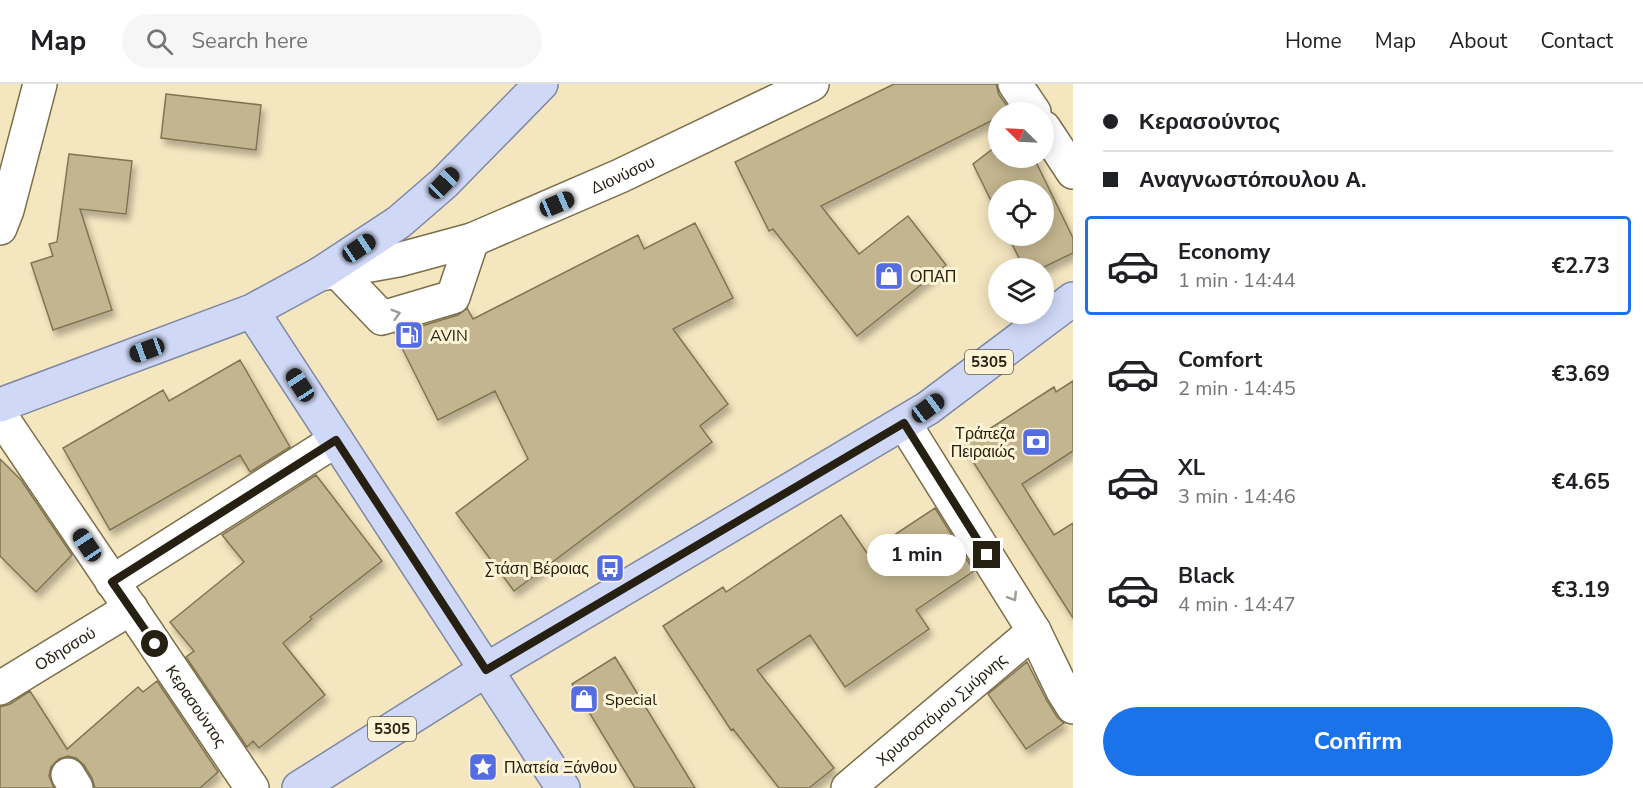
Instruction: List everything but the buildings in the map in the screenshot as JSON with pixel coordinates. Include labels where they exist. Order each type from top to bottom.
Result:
[{"type":"main road","points":[[0,405],[252,311],[329,272],[408,214],[444,183],[541,84]]},
{"type":"main road","name":"5305","points":[[311,785],[486,670],[928,408],[1073,299]]},
{"type":"main road","points":[[252,311],[563,788]]},
{"type":"street","points":[[0,228],[7,210],[40,84]]},
{"type":"street","name":"Διονύσου","points":[[329,272],[398,260],[472,240],[620,176],[812,84]]},
{"type":"street","points":[[1016,84],[1028,102]]},
{"type":"street","points":[[1054,143],[1073,172]]},
{"type":"street","points":[[329,272],[382,318],[453,297],[472,240]]},
{"type":"street","name":"Κερασούντος","points":[[0,416],[252,788]]},
{"type":"street","points":[[904,423],[1034,631],[1070,693]]},
{"type":"street","name":"Οδησσού","points":[[0,688],[121,595],[336,440]]},
{"type":"street","name":"Χρυσοστόμου Σμύρνης","points":[[848,788],[1034,631]]},
{"type":"place","name":"ΟΠΑΠ","points":[[889,276]]},
{"type":"place","name":"AVIN","points":[[409,335]]},
{"type":"place","name":"Τράπεζα Πειραιώς","points":[[1036,442]]},
{"type":"place","name":"Στάση Βέροιας","points":[[610,568]]},
{"type":"place","name":"Special","points":[[584,699]]},
{"type":"place","name":"Πλατεία Ξάνθου","points":[[483,767]]},
{"type":"route","points":[[155,644],[112,582],[336,440],[486,670],[904,423],[987,555]]}]
